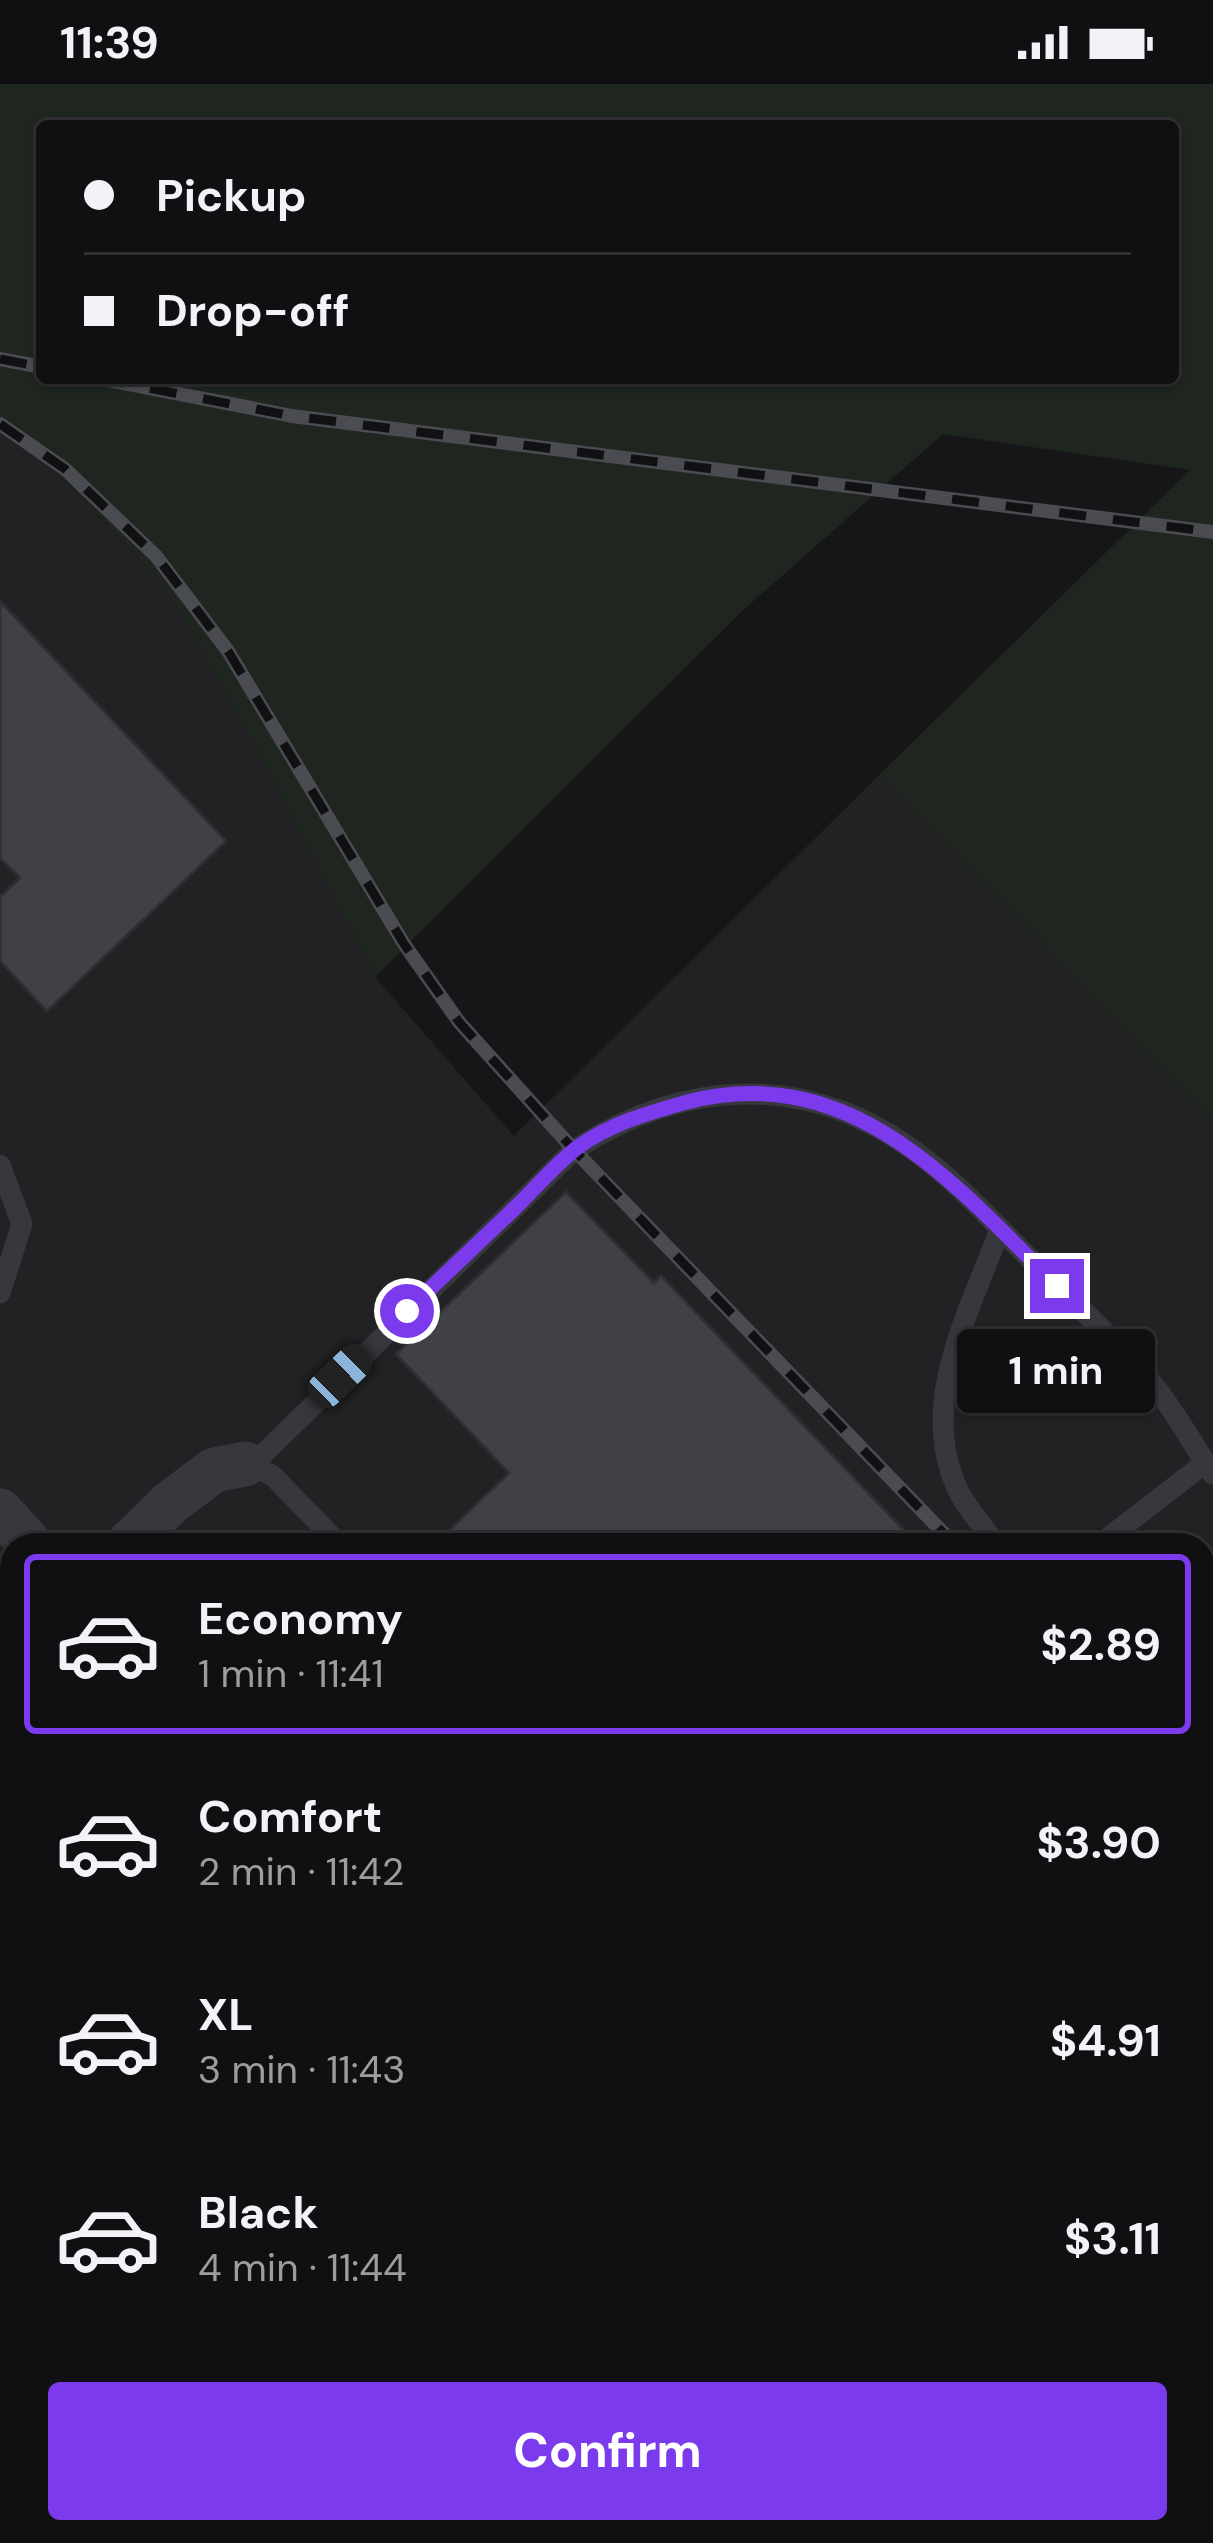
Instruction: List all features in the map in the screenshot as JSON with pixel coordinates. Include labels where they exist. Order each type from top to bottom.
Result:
[{"type":"street","points":[[139,1533],[214,1470],[247,1466]]},
{"type":"street","points":[[0,1510],[20,1533]]},
{"type":"lane","points":[[328,1533],[272,1475],[247,1466],[574,1150],[644,1113],[716,1095],[777,1093],[851,1113],[916,1152],[1143,1372],[1209,1468],[1116,1533]]},
{"type":"lane","points":[[0,1165],[22,1224],[0,1293]]},
{"type":"lane","points":[[987,1533],[958,1490],[941,1429],[944,1381],[1000,1229]]},
{"type":"shaded area","points":[[0,84],[1213,84],[1213,1123],[880,774],[1190,470],[943,434],[740,613],[375,977],[163,582],[62,478],[0,432]]},
{"type":"shaded area","points":[[0,432],[62,478],[163,582],[375,977],[514,1136],[880,774],[1213,1123],[1213,1533],[0,1533]]},
{"type":"building","points":[[0,601],[226,841],[47,1011],[0,961],[0,897],[20,878],[0,858]]},
{"type":"building","points":[[566,1192],[654,1283],[661,1276],[907,1533],[446,1533],[509,1473],[396,1354]]},
{"type":"railway","points":[[0,359],[36,366]]},
{"type":"railway","points":[[128,384],[292,416],[1213,532]]},
{"type":"railway","points":[[0,424],[65,469],[156,556],[228,651],[404,944],[459,1022],[574,1150],[943,1533]]},
{"type":"route","points":[[407,1311],[574,1150],[644,1113],[716,1095],[777,1093],[851,1113],[916,1152],[1057,1286]]}]
